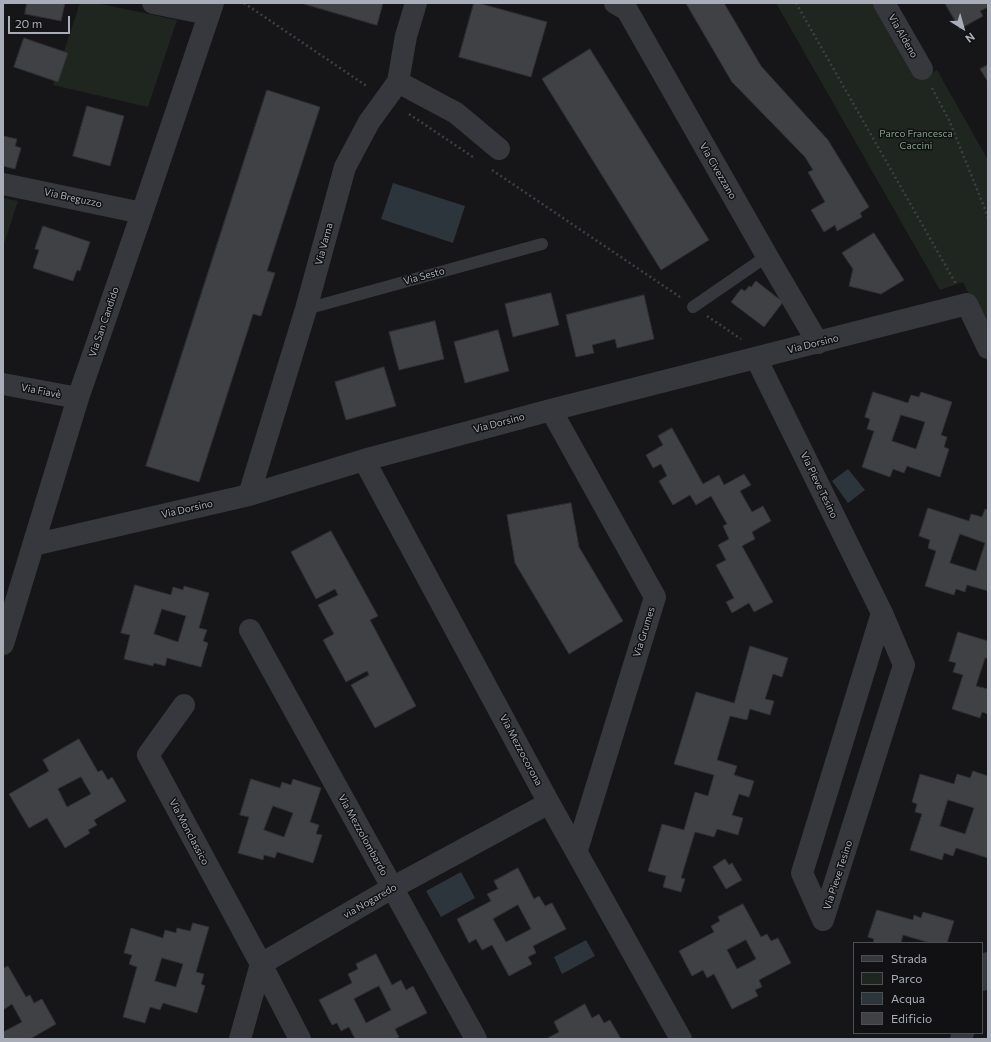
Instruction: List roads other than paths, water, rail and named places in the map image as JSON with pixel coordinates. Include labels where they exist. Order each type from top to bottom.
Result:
[{"type":"street","points":[[153,3],[211,9]]},
{"type":"street","name":"Via Varna","points":[[249,495],[306,309],[345,167],[369,122],[392,90],[416,3]]},
{"type":"street","name":"Via Civezzano","points":[[615,3],[627,10],[767,256],[818,342]]},
{"type":"street","name":"Via Aldeno","points":[[884,3],[922,69]]},
{"type":"street","name":"Via San Candido","points":[[3,644],[78,398],[211,9]]},
{"type":"street","points":[[392,90],[456,113],[498,149]]},
{"type":"street","name":"Via Breguzzo","points":[[3,184],[142,212]]},
{"type":"street","name":"Via Dorsino","points":[[33,545],[249,495],[364,460],[550,410],[967,304],[988,348]]},
{"type":"street","name":"Via Pieve Tesino","points":[[756,358],[882,613],[904,665],[823,920],[802,873],[882,613]]},
{"type":"street","name":"Via Fiavè","points":[[3,384],[78,398]]},
{"type":"street","name":"Via Grumes","points":[[550,410],[655,597],[577,850]]},
{"type":"street","name":"Via Mezzocorona","points":[[364,460],[549,803],[577,850],[681,1039]]},
{"type":"street","name":"Via Mezzolombardo","points":[[250,630],[476,1039]]},
{"type":"street","name":"Via Monclassico","points":[[184,705],[148,755],[260,964]]},
{"type":"street","name":"via Nogaredo","points":[[260,964],[392,888],[549,803]]},
{"type":"street","points":[[983,977],[988,963]]},
{"type":"street","points":[[240,1039],[260,964]]},
{"type":"street","points":[[260,964],[300,1039]]},
{"type":"lane","name":"Via Sesto","points":[[306,309],[542,244]]},
{"type":"lane","points":[[693,307],[767,256]]},
{"type":"water","points":[[393,183],[465,206],[453,243],[381,219]]},
{"type":"water","points":[[848,469],[865,490],[848,503],[832,481]]},
{"type":"water","points":[[461,872],[475,898],[441,917],[426,891]]},
{"type":"water","points":[[586,940],[595,956],[562,974],[554,957]]},
{"type":"park label","name":"Parco Francesca Caccini","points":[[916,140]]}]
